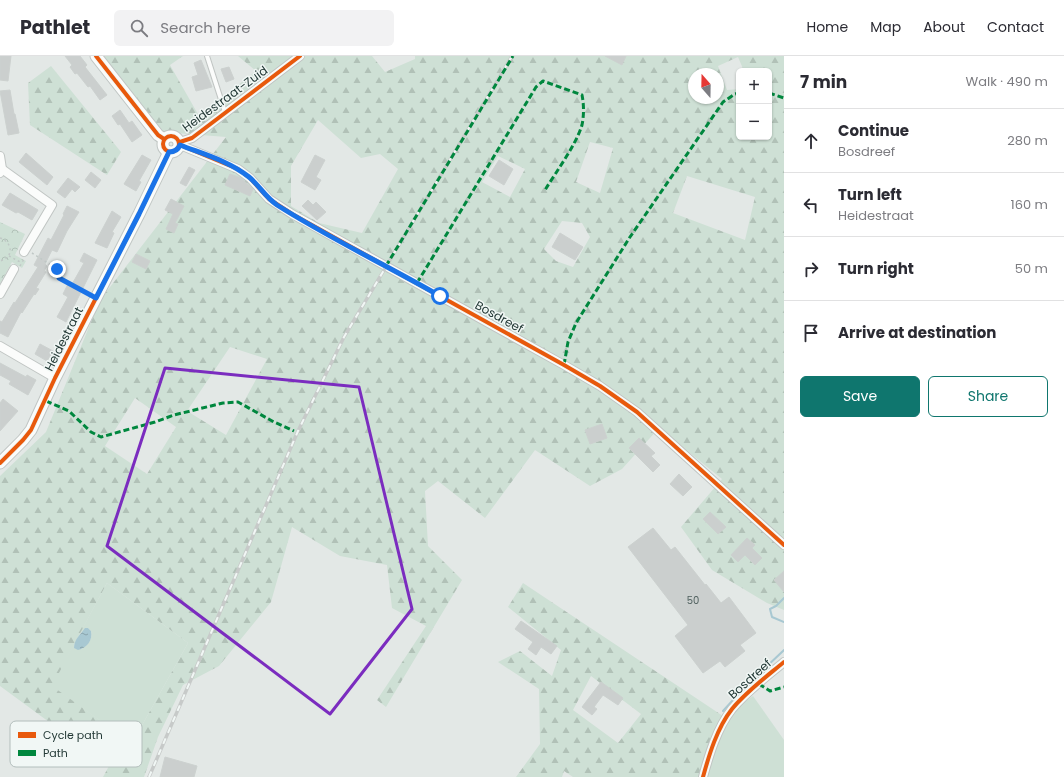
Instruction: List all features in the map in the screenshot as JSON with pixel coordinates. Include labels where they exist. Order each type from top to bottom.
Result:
[{"type":"street","points":[[96,56],[158,136],[164,139]]},
{"type":"street","name":"Heidestraat-Zuid","points":[[180,143],[192,138],[300,56]]},
{"type":"street","points":[[173,135],[180,143],[178,149],[174,152],[169,152],[163,147],[164,139],[173,135]]},
{"type":"street","name":"Bosdreef","points":[[180,143],[238,169],[250,178],[269,199],[292,214],[491,324],[617,397],[637,412],[784,544]]},
{"type":"street","name":"Heidestraat","points":[[0,463],[32,430],[55,378],[169,152]]},
{"type":"street","points":[[0,156],[1,171],[52,205],[24,252]]},
{"type":"street","points":[[0,294],[14,269]]},
{"type":"street","points":[[0,346],[55,378]]},
{"type":"street","name":"Bosdreef","points":[[703,777],[719,730],[731,711],[741,699],[784,662]]},
{"type":"lane","points":[[207,56],[225,113]]},
{"type":"path","points":[[0,238],[9,244],[10,250],[9,256],[0,261]]},
{"type":"path","points":[[14,269],[21,266],[24,260],[24,252],[32,253],[57,269],[59,278],[96,298]]},
{"type":"path","points":[[9,256],[22,263]]},
{"type":"highlighted area","points":[[165,368],[359,387],[412,609],[330,714],[107,546]]},
{"type":"green space","points":[[101,56],[183,56],[170,65],[199,116],[256,71],[238,56],[372,56],[385,72],[415,59],[415,56],[784,56],[784,610],[767,603],[712,570],[681,527],[722,479],[659,428],[622,469],[590,486],[535,450],[485,518],[438,481],[425,491],[428,546],[462,580],[386,707],[377,700],[426,626],[392,608],[387,565],[340,556],[292,527],[271,602],[219,666],[183,685],[158,737],[144,777],[103,777],[108,767],[142,767],[142,725],[188,643],[107,583],[52,686],[101,721],[48,721],[0,686],[0,476],[46,432],[100,300],[226,137],[163,132]],"holes":[[[318,120],[361,158],[380,154],[398,169],[362,233],[319,223],[291,206],[291,166]],[[590,142],[613,148],[600,193],[576,182]],[[498,156],[525,169],[510,197],[482,182]],[[687,176],[755,197],[745,240],[673,213]],[[562,221],[582,223],[590,237],[573,267],[556,261],[544,249]],[[230,347],[267,359],[226,435],[187,411]],[[135,398],[176,427],[147,474],[105,446]]]},
{"type":"green space","points":[[51,66],[121,152],[107,175],[30,125],[28,83]]},
{"type":"green space","points":[[0,222],[25,234],[15,255],[26,261],[22,268],[12,262],[0,284]]},
{"type":"green space","points":[[107,583],[188,643],[142,725],[142,721],[101,721],[51,686],[74,644],[74,648],[82,649],[90,641],[91,631],[88,628],[80,633]]},
{"type":"green space","points":[[523,583],[726,718],[707,777],[573,777],[564,771],[562,777],[516,777],[540,744],[539,689],[498,662],[520,651],[552,676],[561,650],[508,607]],"holes":[[[591,676],[641,714],[618,743],[573,710]]]},
{"type":"green space","points":[[753,696],[784,740],[784,777],[707,777],[724,716]]},
{"type":"water","points":[[85,628],[88,628],[91,631],[91,637],[89,643],[78,650],[74,648],[75,642]]},
{"type":"building","points":[[0,56],[11,56],[8,81],[0,80]]},
{"type":"building","points":[[65,56],[80,56],[87,65],[85,67],[107,95],[100,100],[90,86],[88,87],[77,73],[75,74],[70,67],[72,65]]},
{"type":"building","points":[[605,56],[626,56],[622,65]]},
{"type":"building","points":[[201,60],[212,87],[196,91],[192,77],[198,75],[194,63]]},
{"type":"building","points":[[229,67],[234,79],[226,82],[221,69]]},
{"type":"building","points":[[10,90],[19,133],[8,135],[0,91]]},
{"type":"building","points":[[120,110],[129,123],[132,121],[142,135],[132,142],[120,124],[118,125],[112,116]]},
{"type":"building","points":[[26,153],[53,177],[47,185],[19,162]]},
{"type":"building","points":[[142,155],[151,160],[139,181],[141,182],[136,191],[124,184]]},
{"type":"building","points":[[315,155],[325,160],[316,177],[321,180],[315,190],[301,182]]},
{"type":"building","points":[[499,160],[513,169],[504,185],[489,176]]},
{"type":"building","points":[[189,167],[195,170],[186,186],[180,183]]},
{"type":"building","points":[[91,172],[101,180],[95,188],[85,180]]},
{"type":"building","points":[[230,174],[241,178],[253,189],[250,196],[225,185]]},
{"type":"building","points":[[68,178],[80,187],[75,192],[72,189],[65,198],[57,192]]},
{"type":"building","points":[[10,193],[38,210],[32,220],[2,205]]},
{"type":"building","points":[[171,199],[184,206],[175,223],[178,224],[174,233],[166,229],[173,214],[165,210]]},
{"type":"building","points":[[308,200],[313,205],[316,202],[326,212],[317,220],[302,206]]},
{"type":"building","points":[[67,206],[79,212],[67,231],[57,252],[52,250],[45,264],[47,266],[44,271],[46,272],[36,288],[39,289],[22,313],[21,312],[8,337],[0,333],[0,321],[2,322],[38,267],[34,265],[48,238],[51,240]]},
{"type":"building","points":[[112,211],[121,217],[112,232],[114,233],[107,248],[95,243]]},
{"type":"building","points":[[560,233],[583,247],[575,260],[552,247]]},
{"type":"building","points":[[84,253],[97,260],[66,322],[57,317],[68,297],[63,294],[68,284],[71,286],[84,263],[80,261]]},
{"type":"building","points":[[136,254],[150,261],[146,269],[132,262]]},
{"type":"building","points":[[40,344],[53,351],[47,361],[35,354]]},
{"type":"building","points":[[0,363],[26,377],[27,375],[36,380],[28,395],[9,384],[11,381],[0,375]]},
{"type":"building","points":[[3,399],[18,411],[0,431],[0,403]]},
{"type":"building","points":[[602,424],[607,438],[590,444],[585,430]]},
{"type":"building","points":[[639,438],[655,453],[651,456],[660,465],[653,472],[629,448]]},
{"type":"building","points":[[679,474],[692,487],[683,496],[670,484]]},
{"type":"building","points":[[710,512],[726,527],[718,534],[703,519]]},
{"type":"building","points":[[653,528],[671,550],[675,547],[721,603],[729,597],[756,633],[740,645],[745,651],[725,667],[720,661],[703,673],[675,636],[688,625],[628,547]]},
{"type":"building","points":[[747,538],[755,545],[752,548],[762,558],[755,565],[745,555],[738,562],[731,555]]},
{"type":"building","points":[[784,571],[784,592],[774,580]]},
{"type":"building","points":[[521,621],[557,646],[551,654],[541,647],[536,655],[528,649],[533,642],[515,629]]},
{"type":"building","points":[[601,682],[623,698],[618,705],[603,695],[594,707],[597,709],[592,715],[582,707]]},
{"type":"building","points":[[165,757],[197,766],[194,777],[160,777]]},
{"type":"waterway","points":[[784,598],[776,606],[770,609],[772,617],[784,622]]},
{"type":"waterway","points":[[723,711],[743,689],[784,650]]},
{"type":"railway","points":[[149,777],[298,431],[344,337],[512,56]]},
{"type":"marked path","points":[[386,266],[513,56]]},
{"type":"marked path","points":[[417,283],[536,87],[543,81],[582,95],[584,110],[582,125],[579,133],[545,190]]},
{"type":"marked path","points":[[564,365],[568,342],[576,323],[630,237],[723,102],[736,94]]},
{"type":"marked path","points":[[772,94],[784,98]]},
{"type":"marked path","points":[[46,401],[69,411],[91,432],[101,437],[155,422],[174,415],[223,403],[238,402],[274,422],[294,431]]},
{"type":"marked path","points":[[759,684],[770,691],[784,687]]},
{"type":"cycle path","points":[[96,56],[158,135],[164,139]]},
{"type":"cycle path","points":[[180,142],[192,138],[300,56]]},
{"type":"cycle path","points":[[168,136],[174,136],[179,141],[179,144],[177,150],[174,152],[168,152],[163,147],[163,141],[168,136]]},
{"type":"cycle path","points":[[180,145],[238,169],[250,178],[269,199],[292,214],[600,386],[637,412],[784,545]]},
{"type":"cycle path","points":[[0,463],[31,430],[55,378],[169,152]]},
{"type":"cycle path","points":[[703,777],[714,742],[727,716],[744,696],[784,662]]},
{"type":"route","points":[[57,269],[59,278],[96,298],[169,152],[174,152],[180,145],[238,169],[255,182],[264,194],[276,204],[440,296]]}]
